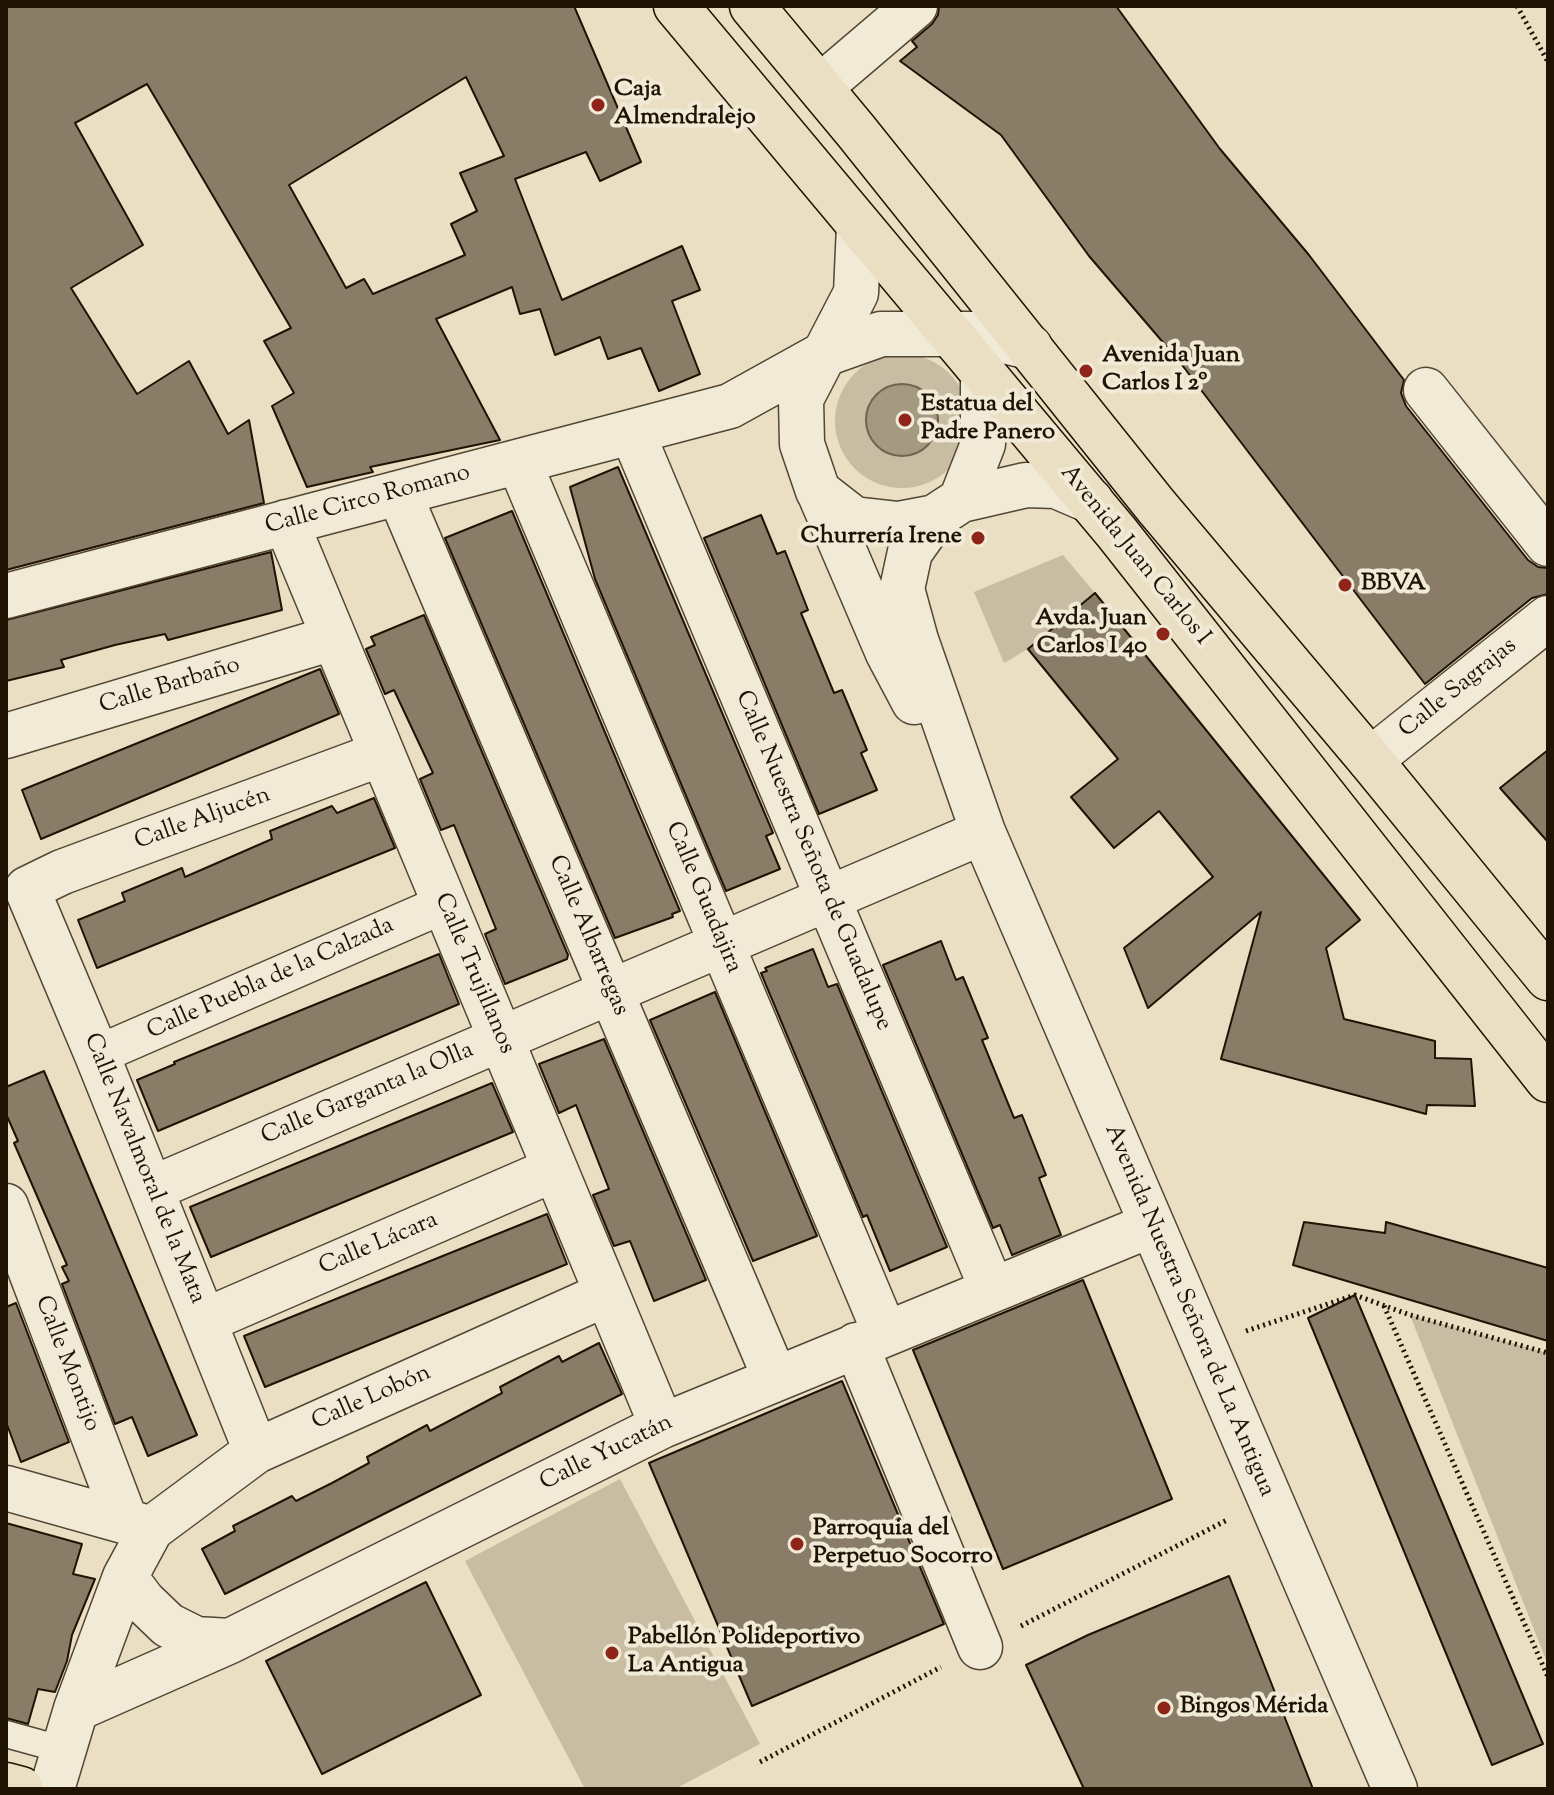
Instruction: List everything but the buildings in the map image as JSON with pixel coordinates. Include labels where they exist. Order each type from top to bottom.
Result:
[{"type":"main road","name":"Avenida Juan Carlos I","points":[[676,6],[859,226],[969,348],[1548,1080]]},
{"type":"main road","name":"Avenida Juan Carlos I","points":[[752,6],[954,252],[1156,506],[1548,978]]},
{"type":"main road","points":[[6,1785],[21,1789]]},
{"type":"street","points":[[820,87],[915,6]]},
{"type":"street","points":[[859,226],[856,293],[801,399],[802,444],[818,491],[854,519],[898,524],[1026,485],[1056,486],[1091,501]]},
{"type":"street","points":[[948,508],[983,444],[954,252]]},
{"type":"street","points":[[822,355],[881,334],[969,348],[1030,347]]},
{"type":"street","name":"Calle Circo Romano","points":[[6,596],[730,406],[822,355]]},
{"type":"street","points":[[1426,390],[1548,544]]},
{"type":"street","points":[[730,406],[802,444]]},
{"type":"street","name":"Calle Nuestra Señota de Guadalupe","points":[[632,432],[992,1289]]},
{"type":"street","name":"Calle Guadajira","points":[[519,462],[721,943],[870,1339],[980,1647]]},
{"type":"street","name":"Avenida Nuestra Señora de La Antigua","points":[[818,491],[888,653],[983,832]]},
{"type":"street","name":"Calle Albarregas","points":[[399,493],[775,1378]]},
{"type":"street","name":"Avenida Nuestra Señora de La Antigua","points":[[948,508],[910,552],[902,589],[916,640],[983,832],[1395,1789]]},
{"type":"street","name":"Calle Trujillanos","points":[[286,522],[662,1426]]},
{"type":"street","name":"Calle Sagrajas","points":[[1370,760],[1548,618]]},
{"type":"street","name":"Calle Barbaño","points":[[6,736],[333,638]]},
{"type":"street","name":"Calle Aljucén","points":[[27,889],[62,872],[381,754]]},
{"type":"street","name":"Calle Garganta la Olla","points":[[151,1189],[983,832]]},
{"type":"street","name":"Calle Navalmoral de la Mata","points":[[27,889],[256,1451]]},
{"type":"street","name":"Calle Puebla de la Calzada","points":[[97,1055],[444,904]]},
{"type":"street","name":"Calle Lácara","points":[[204,1321],[555,1169]]},
{"type":"street","name":"Calle Montijo","points":[[6,1206],[138,1525]]},
{"type":"street","name":"Calle Yucatán","points":[[64,1749],[230,1641],[662,1426],[1151,1225]]},
{"type":"street","name":"Calle Lobón","points":[[64,1749],[125,1577],[138,1525],[256,1451],[606,1294]]},
{"type":"street","points":[[6,1488],[138,1525]]},
{"type":"street","points":[[125,1577],[143,1601],[168,1625],[196,1639],[230,1641]]},
{"type":"lane","points":[[6,1734],[64,1749]]},
{"type":"path","points":[[1517,6],[1548,62]]},
{"type":"path","points":[[1203,1345],[1355,1295],[1548,1353]]},
{"type":"path","points":[[1384,1306],[1548,1677]]},
{"type":"shaded area","points":[[902,354],[928,359],[949,374],[964,395],[969,421],[964,447],[949,468],[928,483],[902,488],[876,483],[855,468],[840,447],[835,421],[840,395],[855,374],[876,359]]},
{"type":"shaded area","points":[[909,384],[928,394],[936,406],[936,434],[928,446],[916,454],[895,456],[876,446],[868,434],[866,413],[876,394],[888,386]]},
{"type":"shaded area","points":[[1063,555],[1095,593],[1028,649],[1004,663],[974,592]]},
{"type":"shaded area","points":[[1410,1315],[1548,1353],[1548,1665]]},
{"type":"shaded area","name":"Pabellón Polideportivo La Antigua","points":[[620,1479],[760,1744],[675,1789],[585,1789],[465,1561]]},
{"type":"place","name":"Caja Almendralejo","points":[[598,105]]},
{"type":"place","name":"Avenida Juan Carlos I 2º","points":[[1086,371]]},
{"type":"place","name":"Estatua del Padre Panero","points":[[905,420]]},
{"type":"place","name":"Churrería Irene","points":[[978,538]]},
{"type":"place","name":"BBVA","points":[[1345,585]]},
{"type":"place","name":"Avda. Juan Carlos I 40","points":[[1163,634]]},
{"type":"place","name":"Parroquia del Perpetuo Socorro","points":[[797,1544]]},
{"type":"place","name":"Pabellón Polideportivo La Antigua","points":[[612,1653]]},
{"type":"place","name":"Bingos Mérida","points":[[1164,1708]]}]
